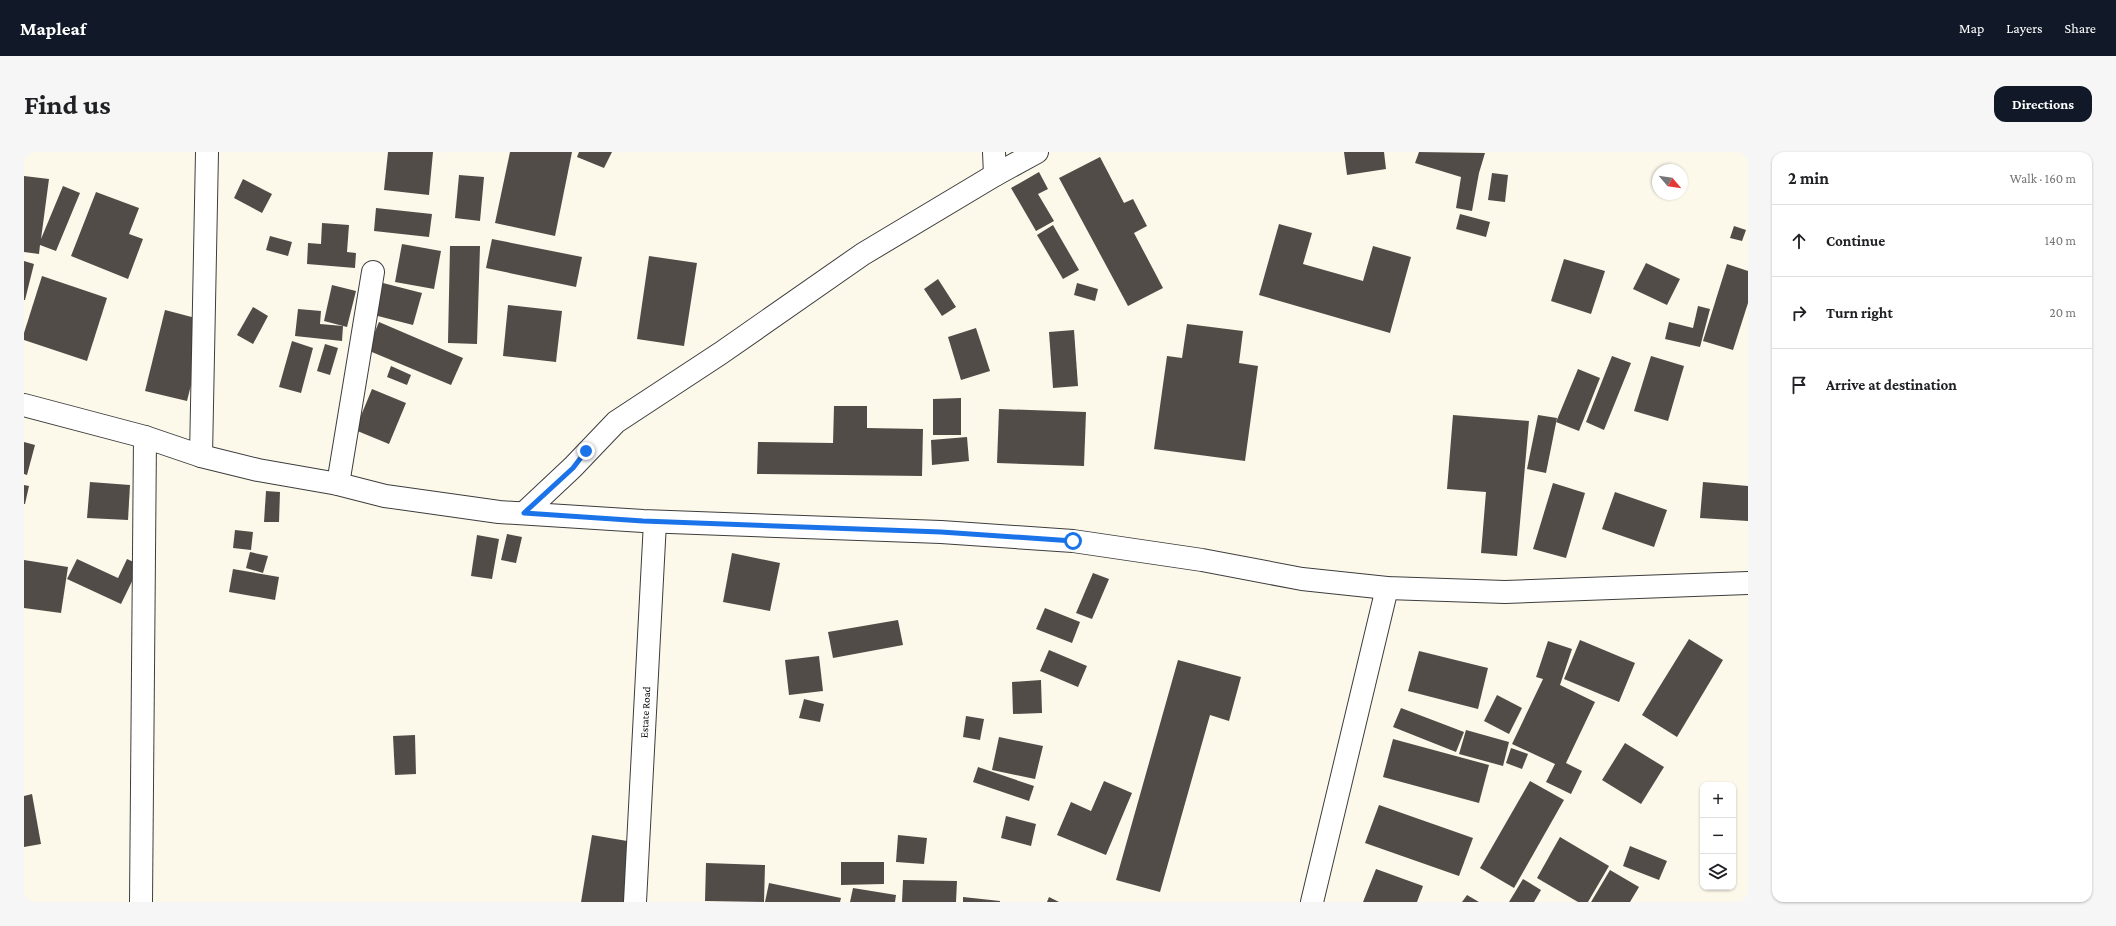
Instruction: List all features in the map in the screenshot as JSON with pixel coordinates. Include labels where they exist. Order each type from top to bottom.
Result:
[{"type":"street","points":[[201,456],[207,152]]},
{"type":"street","points":[[994,152],[995,175]]},
{"type":"street","points":[[524,513],[573,468],[616,422],[863,254],[995,175],[1037,152]]},
{"type":"street","points":[[338,484],[373,272]]},
{"type":"street","points":[[24,405],[145,437],[201,456],[258,470],[338,484],[385,496],[524,513],[655,522],[941,532],[1073,541],[1202,560],[1302,578],[1387,588],[1505,592],[1748,583]]},
{"type":"street","points":[[141,902],[145,437]]},
{"type":"street","name":"Estate Road","points":[[635,902],[655,522]]},
{"type":"street","points":[[1312,902],[1387,588]]},
{"type":"building","points":[[388,152],[433,152],[429,195],[384,190]]},
{"type":"building","points":[[510,152],[572,152],[555,236],[495,223]]},
{"type":"building","points":[[579,152],[612,152],[604,168],[577,157]]},
{"type":"building","points":[[1344,152],[1384,152],[1386,169],[1347,175]]},
{"type":"building","points":[[1419,152],[1485,153],[1479,173],[1472,211],[1456,208],[1461,177],[1415,163]]},
{"type":"building","points":[[1100,157],[1124,203],[1133,199],[1147,226],[1134,233],[1163,288],[1128,306],[1059,178]]},
{"type":"building","points":[[1039,172],[1048,189],[1038,194],[1054,221],[1036,231],[1011,188]]},
{"type":"building","points":[[1492,173],[1508,175],[1505,202],[1488,200]]},
{"type":"building","points":[[459,175],[484,177],[480,221],[455,218]]},
{"type":"building","points":[[24,176],[49,179],[41,239],[63,186],[80,193],[56,251],[40,245],[39,254],[24,252]]},
{"type":"building","points":[[243,179],[272,194],[262,213],[234,198]]},
{"type":"building","points":[[96,192],[139,208],[129,234],[143,239],[128,279],[71,256]]},
{"type":"building","points":[[376,208],[432,214],[429,237],[374,231]]},
{"type":"building","points":[[1460,214],[1490,222],[1486,237],[1456,229]]},
{"type":"building","points":[[322,223],[349,225],[347,252],[356,253],[355,268],[307,264],[308,243],[321,244]]},
{"type":"building","points":[[1279,224],[1312,233],[1303,264],[1363,281],[1373,246],[1411,257],[1390,333],[1259,295]]},
{"type":"building","points":[[1053,225],[1079,270],[1063,279],[1037,235]]},
{"type":"building","points":[[1734,226],[1746,230],[1742,241],[1730,238]]},
{"type":"building","points":[[270,236],[292,242],[288,256],[266,250]]},
{"type":"building","points":[[492,239],[582,257],[576,287],[486,268]]},
{"type":"building","points":[[402,244],[441,251],[434,289],[395,282]]},
{"type":"building","points":[[450,246],[480,246],[477,344],[448,343]]},
{"type":"building","points":[[649,256],[697,263],[684,346],[637,339]]},
{"type":"building","points":[[1564,259],[1605,271],[1591,314],[1551,301]]},
{"type":"building","points":[[24,261],[34,264],[25,300],[24,300]]},
{"type":"building","points":[[1646,263],[1680,279],[1667,305],[1633,289]]},
{"type":"building","points":[[1727,264],[1748,271],[1748,303],[1733,350],[1703,341]]},
{"type":"building","points":[[42,276],[107,298],[87,361],[24,340],[24,333]]},
{"type":"building","points":[[938,279],[956,307],[942,316],[924,289]]},
{"type":"building","points":[[383,283],[422,293],[413,325],[374,315]]},
{"type":"building","points":[[1077,283],[1098,289],[1095,301],[1074,295]]},
{"type":"building","points":[[332,285],[356,291],[347,327],[324,321]]},
{"type":"building","points":[[508,305],[562,311],[556,362],[503,356]]},
{"type":"building","points":[[1698,306],[1710,309],[1700,347],[1665,339],[1669,322],[1693,328]]},
{"type":"building","points":[[253,307],[268,316],[253,344],[237,335]]},
{"type":"building","points":[[298,309],[321,311],[320,324],[343,326],[342,341],[295,336]]},
{"type":"building","points":[[165,310],[207,321],[187,401],[145,391]]},
{"type":"building","points":[[379,322],[463,358],[451,385],[367,350]]},
{"type":"building","points":[[1187,324],[1243,331],[1239,363],[1258,366],[1245,461],[1154,449],[1167,356],[1182,358]]},
{"type":"building","points":[[976,328],[990,371],[961,380],[948,337]]},
{"type":"building","points":[[1074,330],[1078,386],[1053,388],[1049,332]]},
{"type":"building","points":[[292,341],[313,348],[301,393],[279,387]]},
{"type":"building","points":[[325,344],[338,348],[330,375],[317,371]]},
{"type":"building","points":[[1612,356],[1631,363],[1604,430],[1586,422]]},
{"type":"building","points":[[1651,356],[1684,366],[1668,421],[1634,411]]},
{"type":"building","points":[[391,366],[411,375],[407,385],[387,377]]},
{"type":"building","points":[[1578,369],[1600,378],[1579,431],[1556,422]]},
{"type":"building","points":[[372,389],[406,403],[389,444],[355,430]]},
{"type":"building","points":[[961,398],[961,435],[933,435],[933,399]]},
{"type":"building","points":[[834,406],[867,406],[867,428],[923,429],[922,476],[757,474],[758,442],[833,443]]},
{"type":"building","points":[[999,409],[1086,412],[1084,466],[997,463]]},
{"type":"building","points":[[1453,415],[1529,421],[1517,556],[1481,553],[1486,492],[1447,489]]},
{"type":"building","points":[[1538,415],[1557,418],[1546,473],[1527,469]]},
{"type":"building","points":[[967,437],[969,461],[932,465],[931,440]]},
{"type":"building","points":[[24,442],[35,445],[27,475],[24,474]]},
{"type":"building","points":[[90,482],[130,485],[128,520],[87,518]]},
{"type":"building","points":[[1703,482],[1748,486],[1748,521],[1700,518]]},
{"type":"building","points":[[1553,483],[1585,493],[1566,558],[1533,549]]},
{"type":"building","points":[[24,485],[29,486],[25,504],[24,504]]},
{"type":"building","points":[[266,491],[280,492],[279,522],[264,522]]},
{"type":"building","points":[[1615,492],[1667,510],[1654,547],[1602,529]]},
{"type":"building","points":[[235,530],[253,532],[251,550],[233,548]]},
{"type":"building","points":[[507,534],[522,537],[516,563],[501,560]]},
{"type":"building","points":[[477,535],[499,539],[492,579],[471,576]]},
{"type":"building","points":[[250,552],[268,556],[263,573],[246,568]]},
{"type":"building","points":[[732,553],[780,563],[770,611],[723,602]]},
{"type":"building","points":[[77,559],[118,578],[127,559],[140,565],[121,604],[67,579]]},
{"type":"building","points":[[24,560],[68,567],[61,613],[24,608]]},
{"type":"building","points":[[233,569],[279,577],[275,600],[229,592]]},
{"type":"building","points":[[1093,573],[1109,579],[1092,619],[1076,613]]},
{"type":"building","points":[[1045,608],[1080,622],[1072,643],[1036,629]]},
{"type":"building","points":[[898,620],[903,645],[833,658],[828,632]]},
{"type":"building","points":[[1689,639],[1723,660],[1677,737],[1642,715]]},
{"type":"building","points":[[1580,640],[1635,663],[1619,702],[1564,679]]},
{"type":"building","points":[[1548,641],[1572,649],[1560,685],[1595,702],[1566,763],[1582,771],[1571,794],[1546,782],[1555,764],[1512,744],[1543,679],[1536,677]]},
{"type":"building","points":[[1049,650],[1087,666],[1078,687],[1040,671]]},
{"type":"building","points":[[1419,651],[1488,668],[1478,709],[1408,691]]},
{"type":"building","points":[[819,656],[823,691],[789,695],[785,660]]},
{"type":"building","points":[[1178,660],[1241,677],[1229,721],[1210,715],[1160,892],[1116,880]]},
{"type":"building","points":[[1041,680],[1042,713],[1013,714],[1012,682]]},
{"type":"building","points":[[1497,695],[1522,708],[1509,734],[1484,721]]},
{"type":"building","points":[[804,699],[824,704],[820,722],[799,718]]},
{"type":"building","points":[[1401,708],[1464,732],[1456,752],[1393,727]]},
{"type":"building","points":[[966,716],[984,719],[980,740],[963,737]]},
{"type":"building","points":[[1466,730],[1509,742],[1503,766],[1459,754]]},
{"type":"building","points":[[415,735],[416,774],[395,775],[393,736]]},
{"type":"building","points":[[999,737],[1043,746],[1035,779],[992,770]]},
{"type":"building","points":[[1393,739],[1489,765],[1479,803],[1383,777]]},
{"type":"building","points":[[1625,743],[1664,767],[1641,804],[1602,780]]},
{"type":"building","points":[[1511,748],[1528,754],[1522,769],[1506,763]]},
{"type":"building","points":[[978,767],[1034,786],[1029,801],[973,782]]},
{"type":"building","points":[[1104,781],[1132,793],[1106,855],[1057,835],[1071,802],[1091,811]]},
{"type":"building","points":[[1530,781],[1564,800],[1514,888],[1480,868]]},
{"type":"building","points":[[32,794],[41,844],[24,847],[24,796]]},
{"type":"building","points":[[1379,805],[1473,838],[1459,876],[1365,843]]},
{"type":"building","points":[[1006,816],[1036,824],[1031,846],[1001,838]]},
{"type":"building","points":[[592,835],[633,842],[624,902],[581,902]]},
{"type":"building","points":[[898,835],[927,838],[924,864],[896,862]]},
{"type":"building","points":[[1560,837],[1609,866],[1588,902],[1578,902],[1537,878]]},
{"type":"building","points":[[1630,846],[1667,861],[1659,880],[1623,866]]},
{"type":"building","points":[[841,862],[884,862],[884,884],[841,885]]},
{"type":"building","points":[[706,863],[765,865],[764,902],[705,901]]},
{"type":"building","points":[[1376,869],[1423,886],[1417,902],[1363,902]]},
{"type":"building","points":[[1610,870],[1639,887],[1630,902],[1591,902]]},
{"type":"building","points":[[1523,879],[1541,890],[1534,902],[1509,902]]},
{"type":"building","points":[[903,880],[957,881],[956,902],[902,902]]},
{"type":"building","points":[[769,883],[841,898],[840,902],[765,902]]},
{"type":"building","points":[[853,888],[896,895],[895,902],[850,902]]},
{"type":"building","points":[[1467,895],[1479,902],[1462,902]]},
{"type":"building","points":[[963,897],[1000,901],[1000,902],[963,902]]},
{"type":"building","points":[[1049,897],[1059,902],[1047,902]]},
{"type":"route","points":[[586,451],[573,468],[524,513],[643,521],[941,532],[1073,541]]}]
